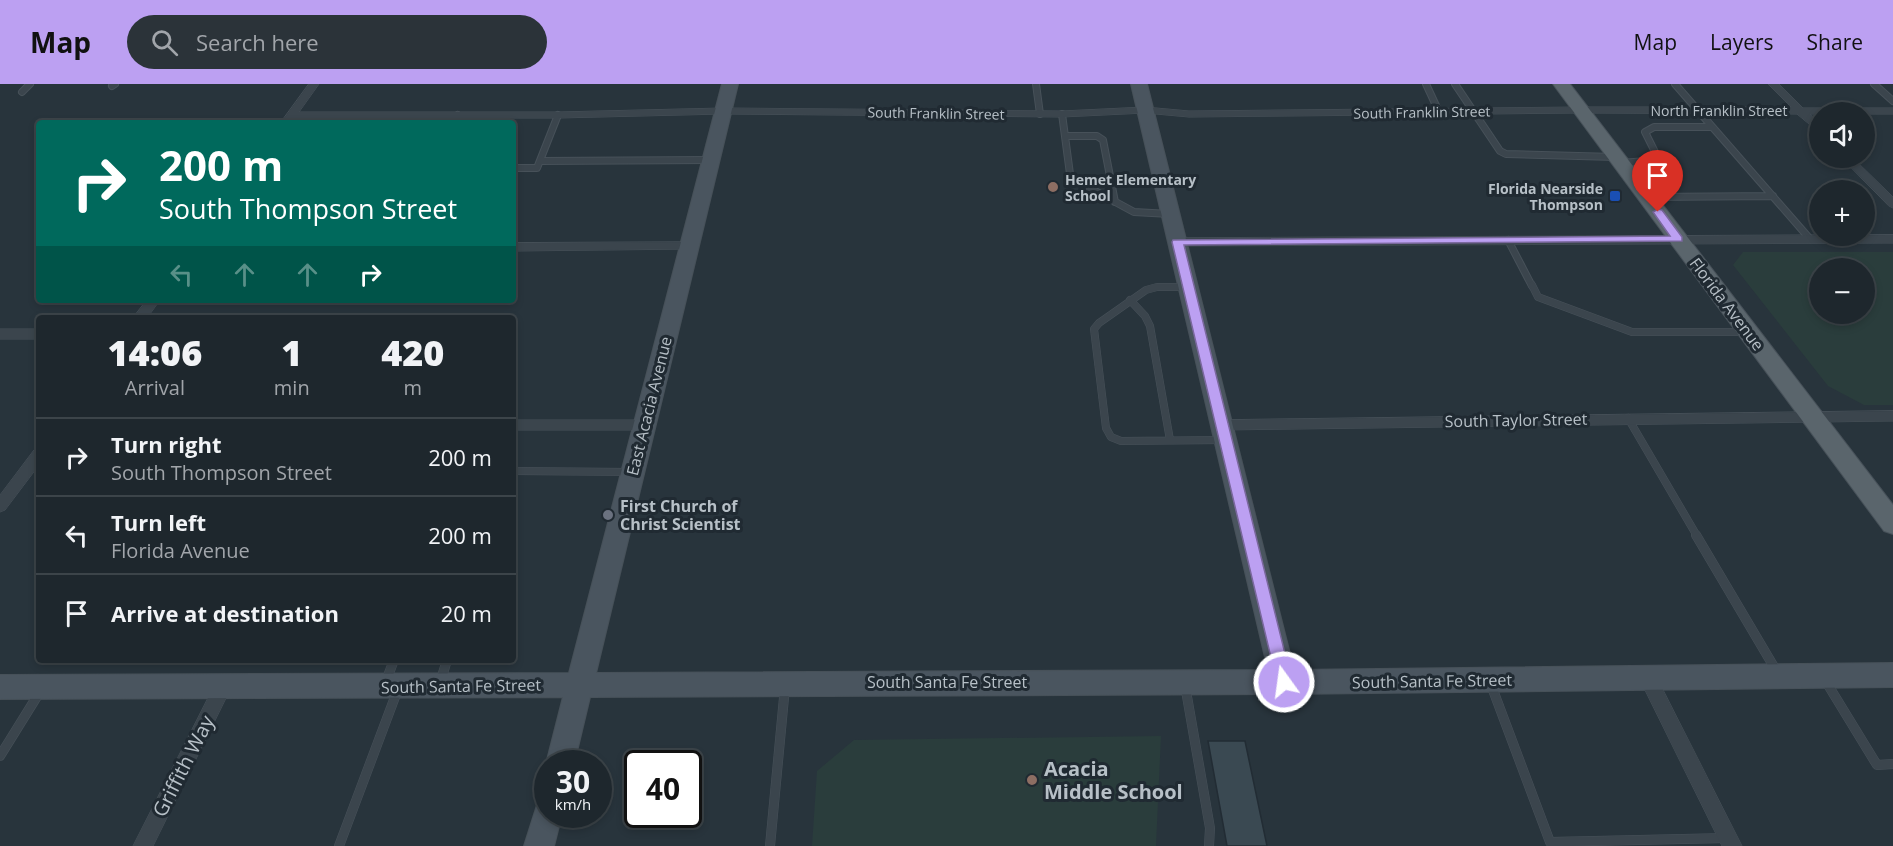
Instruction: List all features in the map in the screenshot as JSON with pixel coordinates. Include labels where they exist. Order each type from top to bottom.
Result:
[{"type":"main road","name":"Florida Avenue","points":[[1562,84],[1893,524]]},
{"type":"street","points":[[288,119],[314,84]]},
{"type":"street","name":"East Acacia Avenue","points":[[563,750],[730,84]]},
{"type":"street","points":[[1139,84],[1284,682]]},
{"type":"street","points":[[1773,84],[1809,119]]},
{"type":"street","name":"South Franklin Street","points":[[288,119],[456,119],[723,111],[1062,114],[1145,110],[1190,114],[1581,110]]},
{"type":"street","name":"North Franklin Street","points":[[1581,110],[1893,111]]},
{"type":"street","points":[[1857,168],[1893,204]]},
{"type":"street","points":[[1177,242],[1809,239]]},
{"type":"street","points":[[1875,239],[1893,239]]},
{"type":"street","points":[[516,247],[689,246]]},
{"type":"street","points":[[142,315],[152,303]]},
{"type":"street","points":[[0,334],[36,334]]},
{"type":"street","name":"South Taylor Street","points":[[1223,433],[1628,418],[1893,416]]},
{"type":"street","points":[[516,425],[645,425]]},
{"type":"street","points":[[0,506],[36,458]]},
{"type":"street","name":"South Santa Fe Street","points":[[0,687],[1284,682],[1893,675]]},
{"type":"street","points":[[1648,678],[1730,842]]},
{"type":"street","name":"Griffith Way","points":[[143,846],[223,686]]},
{"type":"street","points":[[539,846],[544,828]]},
{"type":"lane","points":[[22,92],[30,84]]},
{"type":"lane","points":[[1036,84],[1040,114]]},
{"type":"lane","points":[[1426,84],[1439,112]]},
{"type":"lane","points":[[1455,84],[1500,151],[1506,154],[1659,160],[1645,132],[1647,129],[1712,127]]},
{"type":"lane","points":[[1675,84],[1809,238]]},
{"type":"lane","points":[[1874,84],[1893,101]]},
{"type":"lane","points":[[1062,114],[1070,174],[1073,180],[1142,214],[1170,214]]},
{"type":"lane","points":[[516,168],[537,168],[558,115]]},
{"type":"lane","points":[[1065,136],[1097,136],[1103,140],[1115,202]]},
{"type":"lane","points":[[540,161],[711,160]]},
{"type":"lane","points":[[1647,197],[1773,196]]},
{"type":"lane","points":[[1508,240],[1538,297],[1561,306],[1632,332],[1749,332]]},
{"type":"lane","points":[[1188,287],[1157,287],[1146,290],[1099,322],[1094,329],[1106,428],[1111,437],[1122,441],[1170,440],[1223,433]]},
{"type":"lane","points":[[1130,300],[1145,316],[1150,326],[1170,440]]},
{"type":"lane","points":[[1628,418],[1779,676]]},
{"type":"lane","points":[[516,471],[633,472]]},
{"type":"lane","points":[[339,846],[391,687],[394,663]]},
{"type":"lane","points":[[438,687],[446,663]]},
{"type":"lane","points":[[1823,676],[1877,765],[1893,764]]},
{"type":"lane","points":[[1490,680],[1550,842],[1730,842]]},
{"type":"lane","points":[[1185,682],[1210,828],[1209,846]]},
{"type":"lane","points":[[770,846],[786,683]]},
{"type":"lane","points":[[0,756],[44,686]]},
{"type":"green space","points":[[1743,252],[1893,252],[1893,405],[1864,405],[1828,386],[1733,265]]},
{"type":"green space","points":[[1161,736],[1156,846],[812,846],[817,771],[854,740]]},
{"type":"building","points":[[1208,741],[1245,741],[1267,846],[1227,846]]},
{"type":"place","name":"Hemet Elementary School","points":[[1053,187]]},
{"type":"place","name":"Florida Nearside Thompson","points":[[1615,196]]},
{"type":"place","name":"First Church of Christ Scientist","points":[[608,515]]},
{"type":"place","name":"Acacia Middle School","points":[[1032,780]]},
{"type":"route","points":[[1284,682],[1177,242],[1678,239],[1658,212]]}]
